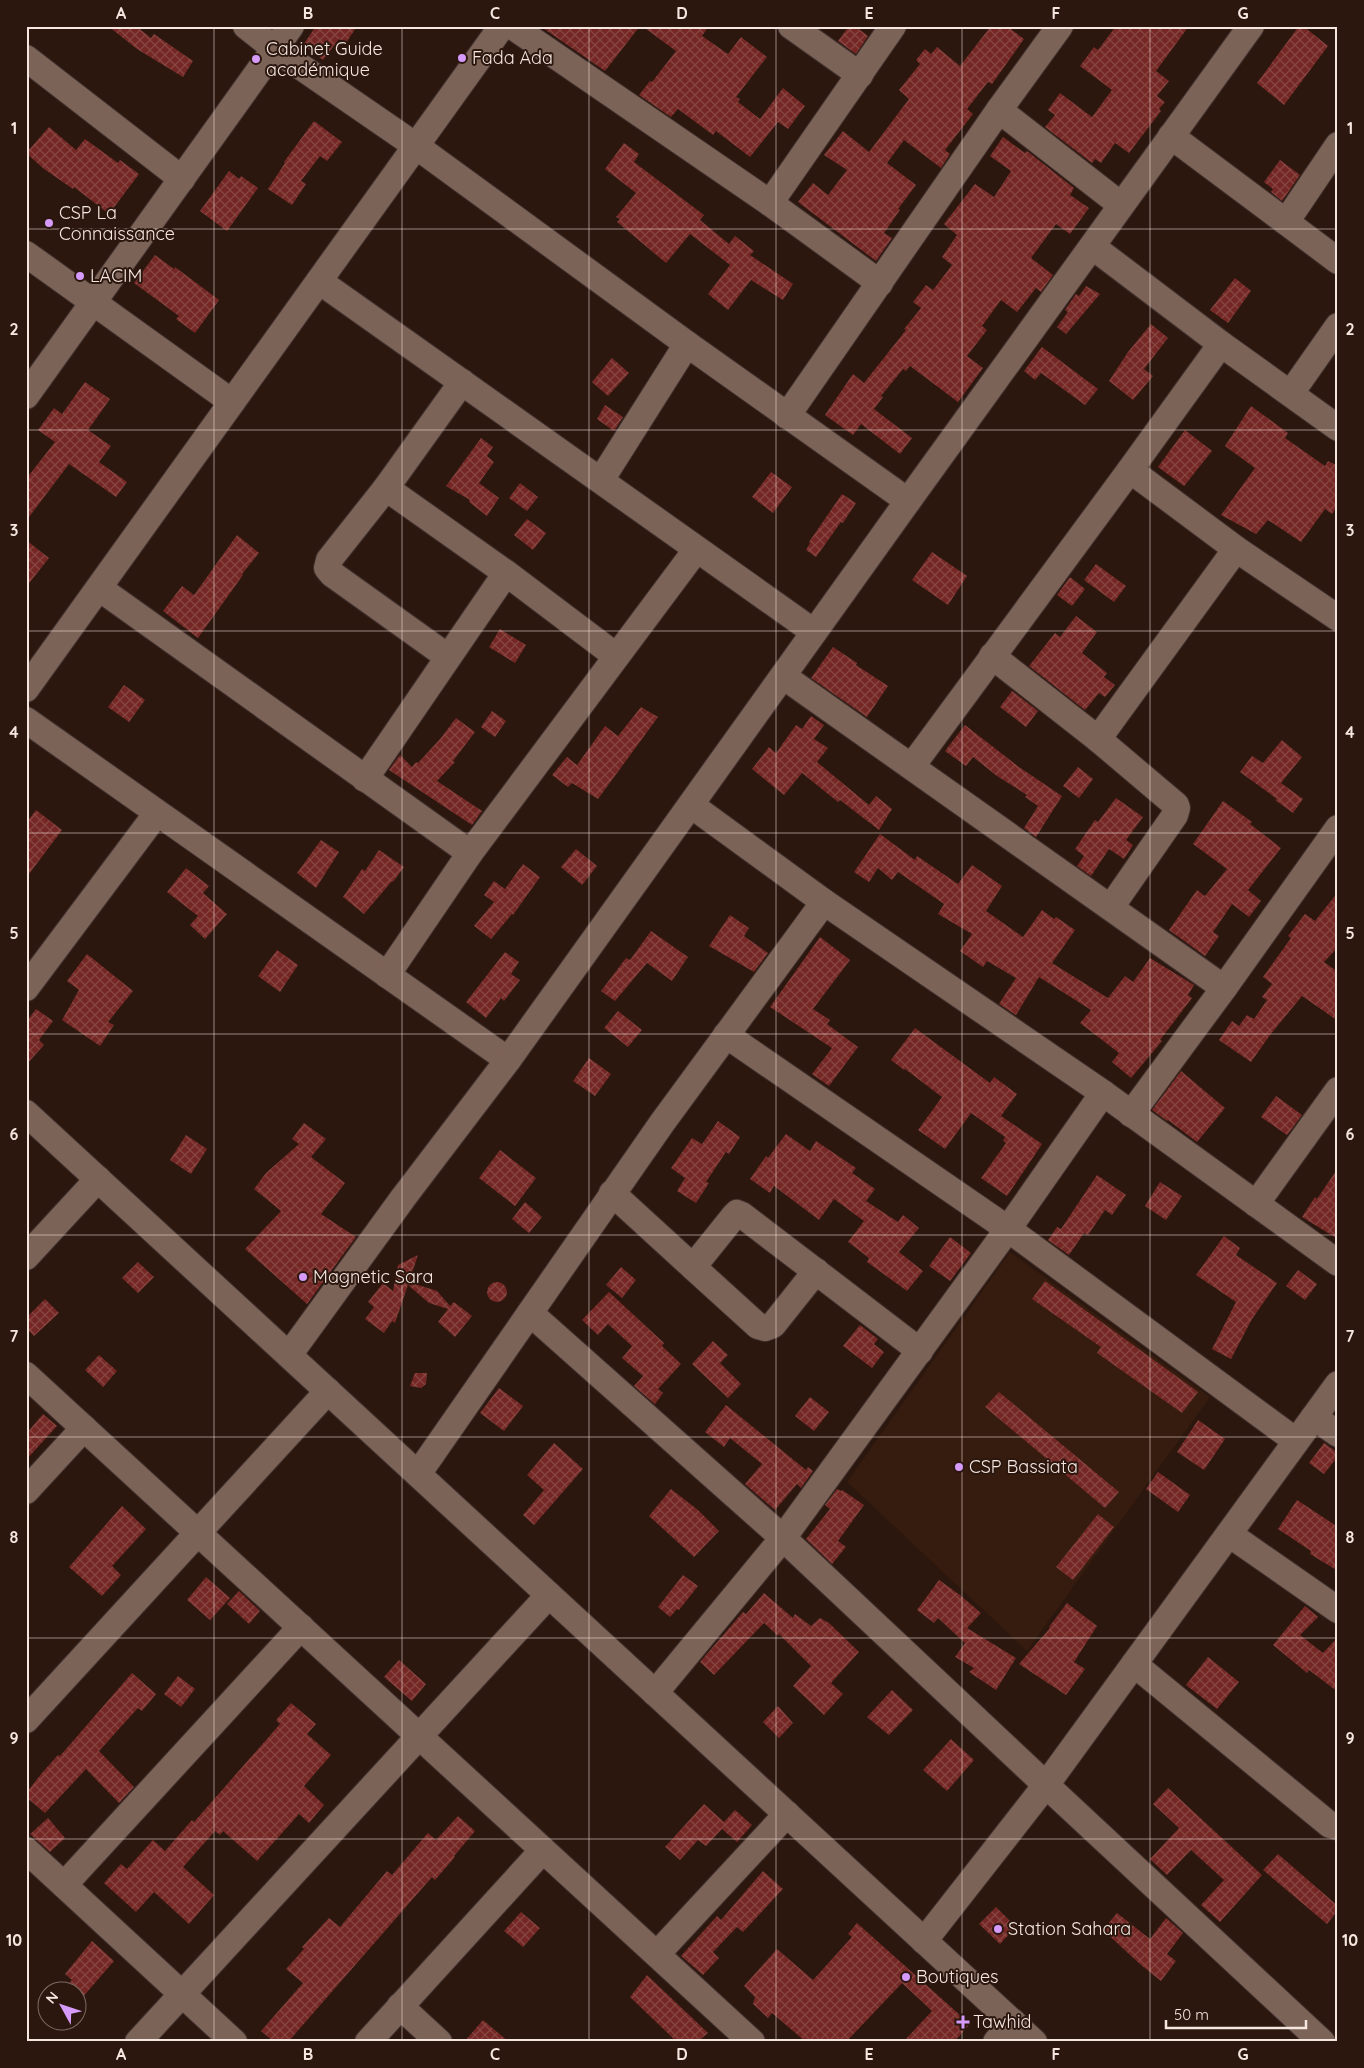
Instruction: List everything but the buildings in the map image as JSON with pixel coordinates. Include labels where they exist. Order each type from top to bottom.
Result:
[{"type":"street","points":[[246,26],[275,49],[416,146],[687,344],[908,501]]},
{"type":"street","points":[[26,396],[291,26]]},
{"type":"street","points":[[31,674],[99,588],[502,26]]},
{"type":"street","points":[[512,26],[770,203],[880,283]]},
{"type":"street","points":[[791,26],[860,75]]},
{"type":"street","points":[[770,203],[893,26]]},
{"type":"street","points":[[788,416],[999,110],[1060,26]]},
{"type":"street","points":[[289,1355],[403,1198],[508,1060],[1251,26]]},
{"type":"street","points":[[26,58],[182,178]]},
{"type":"street","points":[[999,110],[1121,205]]},
{"type":"street","points":[[1171,136],[1338,261]]},
{"type":"street","points":[[1286,222],[1338,145]]},
{"type":"street","points":[[1093,247],[1221,344],[1338,428]]},
{"type":"street","points":[[26,254],[232,402]]},
{"type":"street","points":[[319,281],[814,632]]},
{"type":"street","points":[[1291,393],[1338,326]]},
{"type":"street","points":[[601,480],[687,344]]},
{"type":"street","points":[[912,766],[1221,344]]},
{"type":"street","points":[[448,656],[332,574],[327,568],[329,560],[386,488],[462,382]]},
{"type":"street","points":[[1130,470],[1236,549],[1338,618]]},
{"type":"street","points":[[386,488],[506,573],[616,656]]},
{"type":"street","points":[[1098,739],[1236,549]]},
{"type":"street","points":[[387,974],[470,853],[696,550]]},
{"type":"street","points":[[365,779],[506,573]]},
{"type":"street","points":[[99,588],[470,853]]},
{"type":"street","points":[[992,656],[1098,739],[1173,801],[1177,808],[1175,815],[1111,907]]},
{"type":"street","points":[[784,676],[1224,988]]},
{"type":"street","points":[[26,720],[508,1060]]},
{"type":"street","points":[[691,805],[824,902],[1103,1094],[1338,1263]]},
{"type":"street","points":[[26,988],[157,812]]},
{"type":"street","points":[[1131,1114],[1338,828]]},
{"type":"street","points":[[418,1474],[612,1193],[824,902]]},
{"type":"street","points":[[726,1035],[1008,1229],[1296,1441]]},
{"type":"street","points":[[1256,1204],[1338,1090]]},
{"type":"street","points":[[655,1693],[784,1538],[1008,1229],[1103,1094]]},
{"type":"street","points":[[26,1113],[1034,2042]]},
{"type":"street","points":[[26,1257],[98,1179]]},
{"type":"street","points":[[612,1193],[758,1326],[765,1328],[773,1325],[816,1271]]},
{"type":"street","points":[[693,1268],[737,1214],[742,1215],[920,1351]]},
{"type":"street","points":[[530,1313],[784,1538],[1322,2042]]},
{"type":"street","points":[[26,1375],[752,2042]]},
{"type":"street","points":[[924,1941],[1046,1785],[1338,1384]]},
{"type":"street","points":[[26,1720],[328,1391]]},
{"type":"street","points":[[1314,1417],[1338,1434]]},
{"type":"street","points":[[26,1491],[84,1428]]},
{"type":"street","points":[[1229,1534],[1338,1610]]},
{"type":"street","points":[[138,2042],[549,1595]]},
{"type":"street","points":[[64,1885],[301,1628]]},
{"type":"street","points":[[1134,1664],[1330,1825],[1338,1827]]},
{"type":"street","points":[[657,1954],[787,1814]]},
{"type":"street","points":[[26,1850],[234,2042]]},
{"type":"street","points":[[368,2042],[544,1850]]},
{"type":"street","points":[[400,2006],[439,2042]]},
{"type":"street","points":[[996,2042],[1013,2022]]},
{"type":"shaded area","points":[[1010,1252],[1210,1397],[1027,1651],[847,1482]]},
{"type":"place","name":"Fada Ada","points":[[462,58]]},
{"type":"place","name":"Cabinet Guide académique","points":[[256,59]]},
{"type":"place","name":"CSP La Connaissance","points":[[49,223]]},
{"type":"place","name":"LACIM","points":[[80,276]]},
{"type":"place","name":"Magnetic Sara","points":[[303,1277]]},
{"type":"place","name":"CSP Bassiata","points":[[959,1467]]},
{"type":"place","name":"Station Sahara","points":[[998,1929]]},
{"type":"place","name":"Boutiques","points":[[906,1977]]},
{"type":"place","name":"Tawhid","points":[[963,2022]]}]
